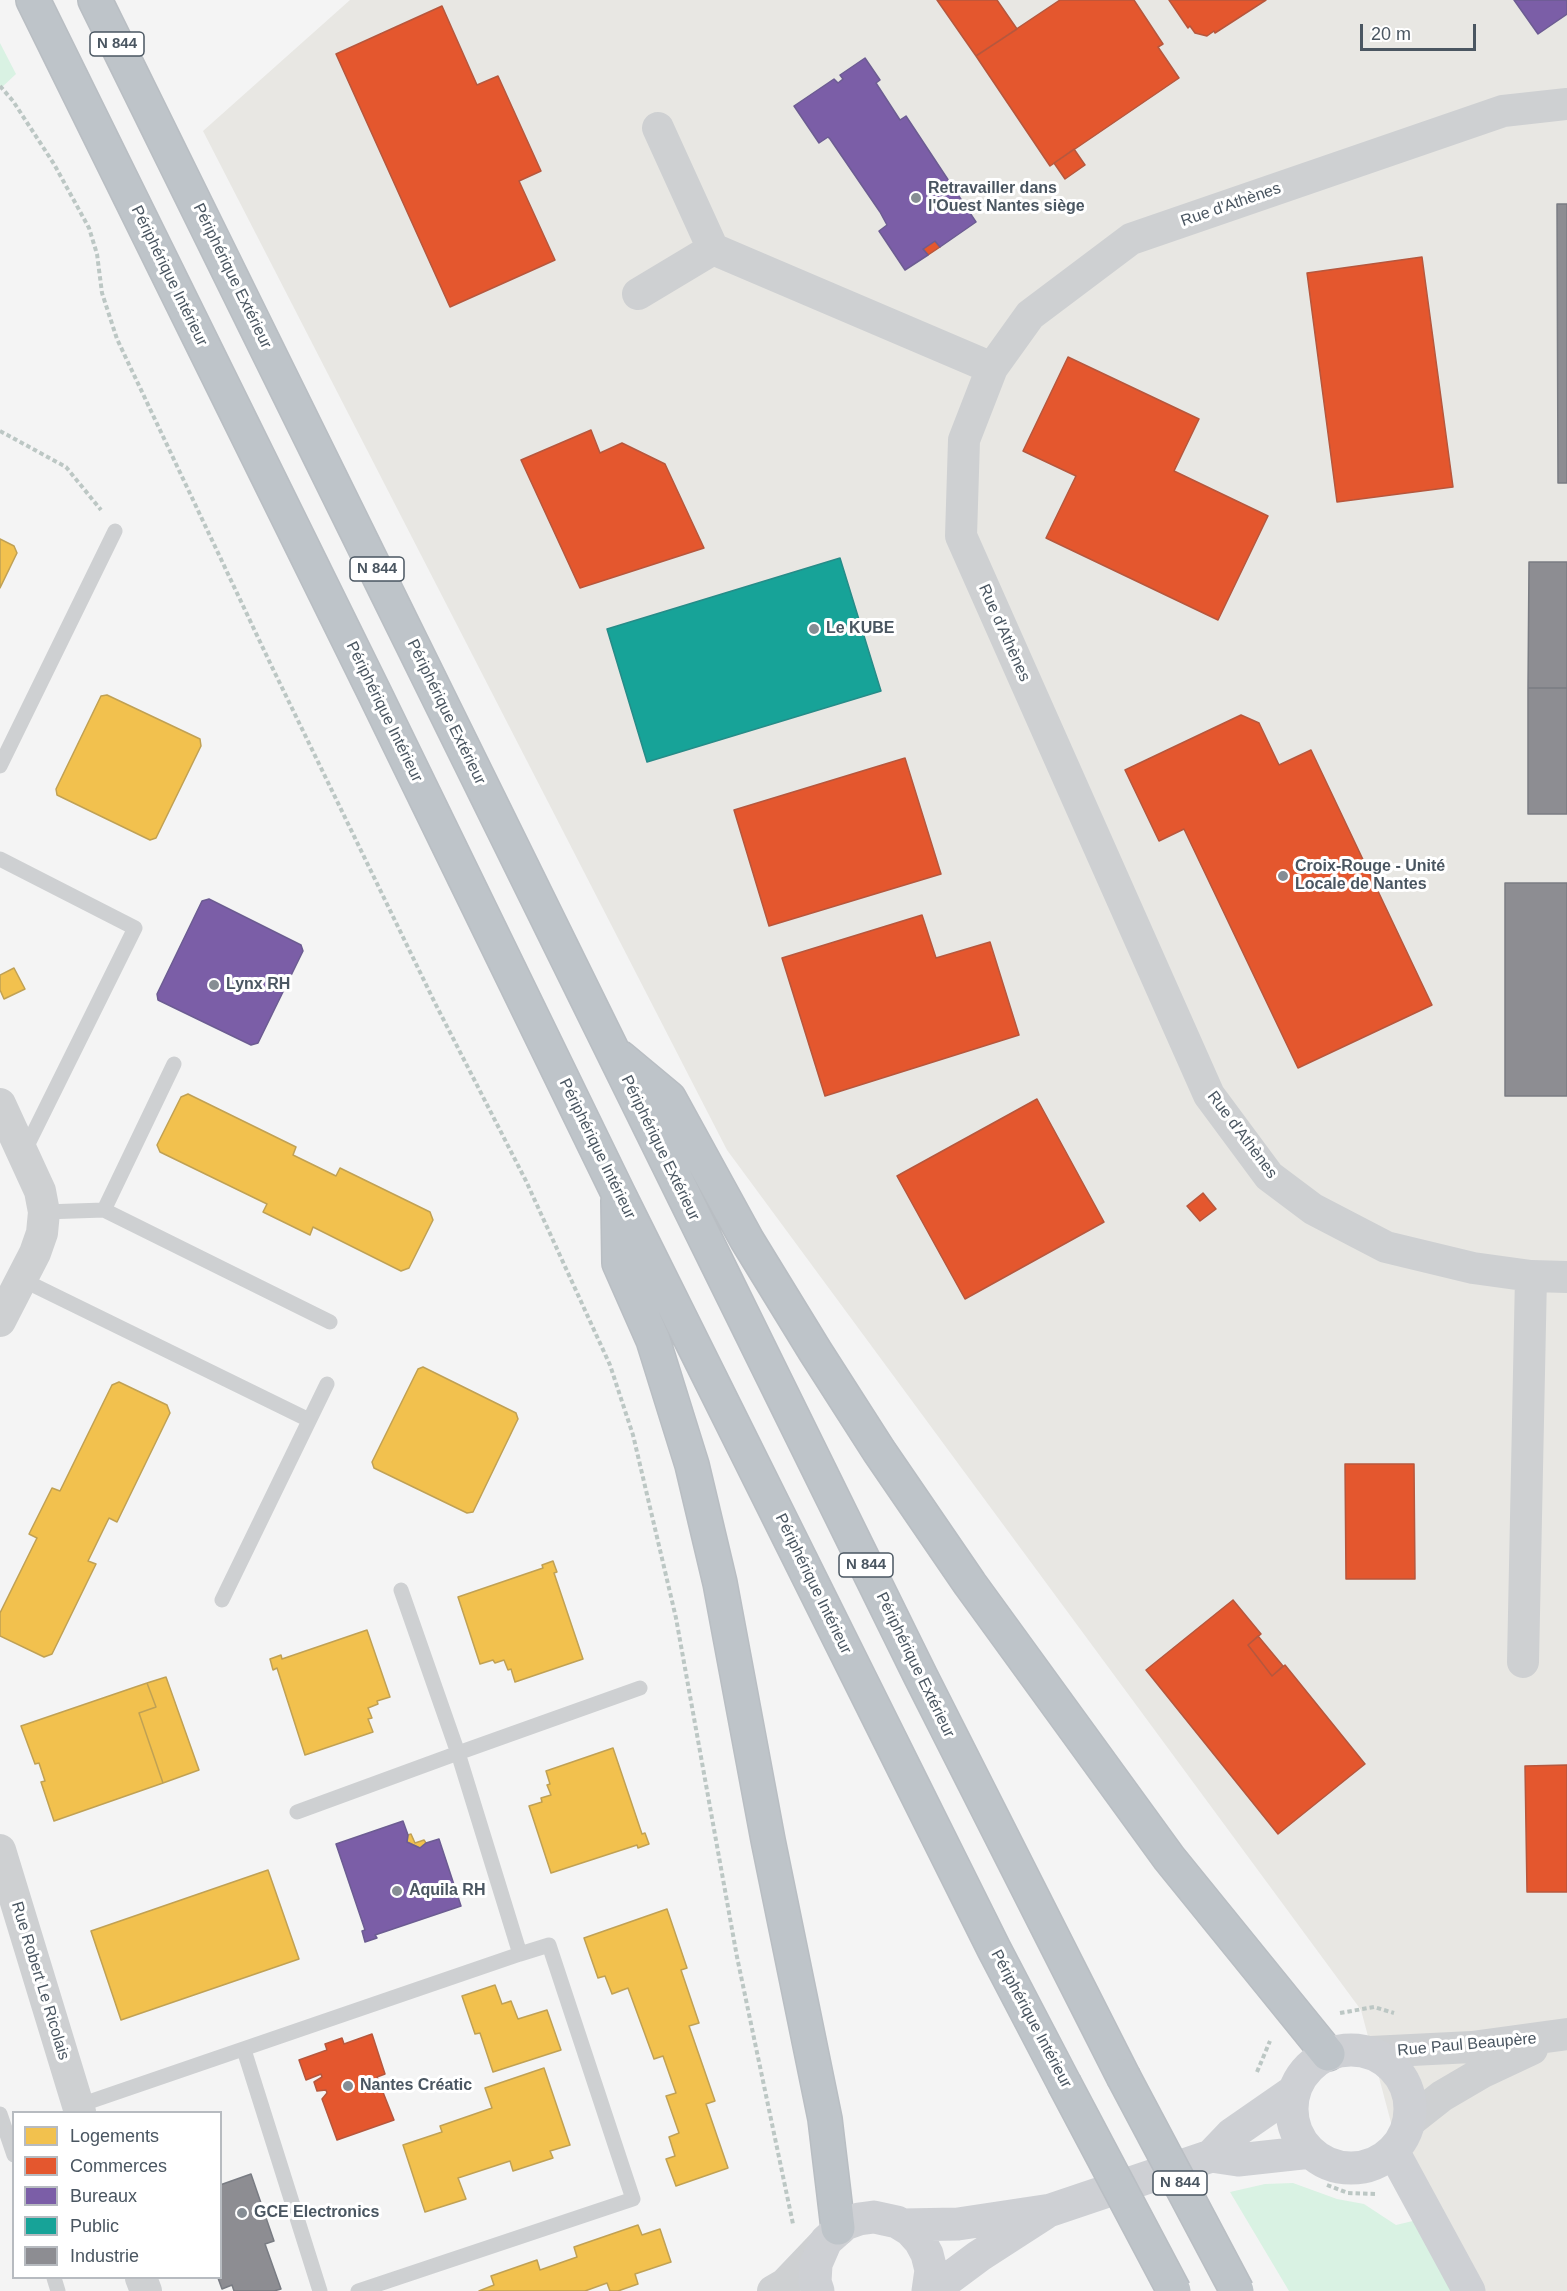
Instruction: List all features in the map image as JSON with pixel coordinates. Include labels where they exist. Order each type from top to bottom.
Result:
[{"type":"highway","name":"Périphérique Intérieur","points":[[33,0],[618,1193],[994,1949],[1174,2291]]},
{"type":"highway","name":"Périphérique Extérieur","points":[[95,0],[926,1688],[1123,2076],[1237,2291]]},
{"type":"highway","points":[[613,1052],[669,1098],[747,1240],[815,1351],[963,1574],[1169,1858],[1328,2054]]},
{"type":"highway","points":[[618,1193],[619,1263],[653,1340],[692,1465],[720,1583],[825,2119],[832,2235]]},
{"type":"street","name":"Rue d'Athènes","points":[[1567,104],[1503,111],[1131,239],[1030,315],[992,368],[964,440],[961,536],[1209,1095],[1269,1176],[1313,1209],[1386,1247],[1473,1268],[1531,1276],[1567,1277]]},
{"type":"street","points":[[658,128],[713,249],[992,368]]},
{"type":"street","points":[[638,294],[713,249]]},
{"type":"street","points":[[0,1104],[40,1191],[44,1212],[42,1233],[0,1321]]},
{"type":"street","points":[[1523,1662],[1531,1276]]},
{"type":"street","name":"Rue Robert Le Ricolais","points":[[1,1857],[78,2109]]},
{"type":"street","name":"Rue Paul Beaupère","points":[[1371,2052],[1472,2047],[1565,2035]]},
{"type":"street","name":"Rue Paul Beaupère","points":[[1409,2122],[1442,2096],[1483,2072],[1565,2035]]},
{"type":"street","points":[[1342,2050],[1371,2052],[1394,2068],[1403,2080],[1410,2100],[1406,2133],[1393,2151],[1383,2159],[1359,2168],[1333,2165],[1311,2152],[1295,2130],[1291,2104],[1294,2091],[1306,2069],[1328,2054],[1342,2050]]},
{"type":"street","points":[[1211,2156],[1232,2134],[1294,2091]]},
{"type":"street","points":[[1393,2151],[1469,2291]]},
{"type":"street","points":[[903,2225],[958,2224],[1051,2210],[1211,2156],[1238,2160],[1311,2152]]},
{"type":"street","points":[[930,2291],[979,2256],[1051,2210]]},
{"type":"street","points":[[773,2291],[785,2284],[832,2235],[852,2221],[874,2217],[890,2219],[903,2225],[915,2235],[927,2254],[931,2270],[930,2291]]},
{"type":"street","points":[[818,2291],[815,2282],[816,2264],[832,2235]]},
{"type":"lane","points":[[0,766],[115,531]]},
{"type":"lane","points":[[0,859],[135,928],[22,1155]]},
{"type":"lane","points":[[104,1210],[174,1064]]},
{"type":"lane","points":[[44,1212],[104,1210],[330,1322]]},
{"type":"lane","points":[[21,1279],[309,1420]]},
{"type":"lane","points":[[222,1600],[327,1384]]},
{"type":"lane","points":[[401,1590],[458,1753],[520,1954]]},
{"type":"lane","points":[[297,1812],[640,1688]]},
{"type":"lane","points":[[78,2109],[520,1954],[549,1946],[633,2199],[358,2291]]},
{"type":"lane","points":[[244,2050],[320,2291]]},
{"type":"lane","points":[[0,2114],[12,2149]]},
{"type":"path","points":[[0,86],[13,101],[54,164],[88,228],[97,254],[102,293],[117,339],[435,1003],[526,1180],[610,1365],[633,1435],[676,1618],[737,1957],[794,2228]]},
{"type":"path","points":[[0,431],[66,467],[96,503],[115,531]]},
{"type":"shaded area","points":[[350,0],[1567,0],[1567,2291],[1454,2291],[1417,2220],[1361,2010],[727,1150],[203,131]]},
{"type":"green space","points":[[0,43],[16,74],[0,89]]},
{"type":"green space","points":[[1293,2183],[1337,2199],[1364,2204],[1396,2225],[1417,2220],[1454,2291],[1289,2291],[1230,2192],[1265,2184]]},
{"type":"building: Logements","points":[[0,539],[14,546],[17,553],[0,588]]},
{"type":"building: Logements","points":[[107,695],[200,739],[201,746],[156,838],[150,840],[57,795],[56,789],[101,696]]},
{"type":"building: Logements","points":[[14,968],[25,989],[4,999],[0,990],[0,975]]},
{"type":"building: Logements","points":[[188,1094],[296,1147],[293,1155],[336,1176],[340,1168],[430,1212],[433,1220],[409,1268],[401,1271],[313,1227],[310,1235],[263,1212],[267,1204],[160,1152],[157,1145],[181,1097]]},
{"type":"building: Logements","points":[[423,1367],[516,1413],[518,1419],[473,1512],[467,1513],[374,1468],[372,1462],[418,1369]]},
{"type":"building: Logements","points":[[119,1382],[167,1405],[170,1413],[117,1522],[109,1518],[88,1561],[96,1564],[52,1654],[44,1657],[0,1636],[0,1613],[37,1538],[29,1534],[52,1488],[60,1491],[112,1385]]},
{"type":"building: Logements","points":[[553,1561],[557,1572],[554,1573],[583,1659],[515,1682],[511,1669],[508,1670],[504,1660],[495,1663],[493,1660],[480,1664],[458,1597],[543,1568],[542,1565]]},
{"type":"building: Logements","points":[[367,1630],[390,1697],[377,1701],[378,1704],[368,1708],[372,1718],[368,1719],[373,1732],[305,1755],[277,1668],[273,1670],[270,1659],[281,1655],[282,1659]]},
{"type":"building: Logements","points":[[166,1677],[199,1770],[163,1783],[139,1713],[156,1707],[147,1683]]},
{"type":"building: Logements","points":[[147,1683],[156,1707],[139,1713],[163,1783],[54,1821],[41,1782],[45,1781],[39,1763],[35,1764],[21,1726]]},
{"type":"building: Logements","points":[[613,1748],[642,1834],[645,1833],[649,1844],[638,1848],[637,1845],[551,1873],[529,1806],[542,1802],[541,1798],[551,1795],[547,1785],[550,1784],[546,1771]]},
{"type":"building: Logements","points":[[411,1834],[415,1843],[424,1840],[426,1843],[420,1848],[407,1842],[408,1835]]},
{"type":"building: Logements","points":[[268,1870],[299,1959],[121,2020],[91,1931]]},
{"type":"building: Logements","points":[[667,1909],[687,1968],[681,1970],[699,2023],[689,2026],[715,2101],[706,2104],[728,2168],[676,2186],[666,2159],[675,2156],[669,2137],[679,2133],[666,2096],[676,2093],[663,2056],[654,2059],[628,1988],[612,1994],[605,1976],[598,1978],[584,1938]]},
{"type":"building: Logements","points":[[495,1985],[502,2004],[511,2001],[518,2019],[547,2010],[561,2050],[493,2072],[480,2033],[475,2034],[462,1996]]},
{"type":"building: Logements","points":[[544,2068],[570,2145],[550,2151],[553,2158],[513,2171],[510,2161],[458,2178],[466,2199],[425,2212],[403,2145],[442,2132],[440,2126],[492,2108],[485,2088]]},
{"type":"building: Logements","points":[[638,2225],[642,2235],[660,2229],[671,2262],[635,2274],[638,2284],[618,2291],[610,2291],[607,2283],[585,2291],[479,2291],[494,2285],[491,2276],[537,2260],[540,2270],[577,2257],[574,2247]]},
{"type":"building: Commerces","points":[[937,0],[997,0],[1017,29],[976,56]]},
{"type":"building: Commerces","points":[[1060,0],[1134,0],[1163,44],[1158,47],[1179,78],[1050,166],[976,56]]},
{"type":"building: Commerces","points":[[1169,0],[1266,0],[1207,36],[1195,33],[1190,26],[1188,28]]},
{"type":"building: Commerces","points":[[442,6],[477,85],[498,76],[541,171],[519,181],[555,260],[450,307],[336,54]]},
{"type":"building: Commerces","points":[[1074,149],[1085,165],[1065,179],[1054,163]]},
{"type":"building: Commerces","points":[[935,241],[940,247],[928,255],[923,249]]},
{"type":"building: Commerces","points":[[1422,257],[1453,487],[1337,502],[1307,273]]},
{"type":"building: Commerces","points":[[1068,357],[1199,419],[1174,471],[1268,516],[1218,620],[1046,538],[1076,476],[1023,451]]},
{"type":"building: Commerces","points":[[591,430],[600,453],[622,443],[665,464],[704,548],[580,588],[521,460]]},
{"type":"building: Commerces","points":[[1241,715],[1259,723],[1279,765],[1311,750],[1432,1005],[1298,1068],[1184,829],[1159,841],[1125,770]]},
{"type":"building: Commerces","points":[[905,758],[941,874],[769,926],[734,810]]},
{"type":"building: Commerces","points":[[922,915],[936,958],[990,942],[1019,1035],[825,1096],[782,958]]},
{"type":"building: Commerces","points":[[1037,1099],[1104,1222],[965,1299],[897,1176]]},
{"type":"building: Commerces","points":[[1203,1193],[1216,1209],[1200,1221],[1187,1206]]},
{"type":"building: Commerces","points":[[1345,1464],[1414,1464],[1415,1579],[1346,1579]]},
{"type":"building: Commerces","points":[[1233,1600],[1261,1634],[1248,1645],[1272,1676],[1285,1665],[1365,1764],[1278,1834],[1146,1670]]},
{"type":"building: Commerces","points":[[1258,1636],[1283,1666],[1272,1676],[1248,1645]]},
{"type":"building: Commerces","points":[[1567,1765],[1567,1892],[1527,1892],[1525,1766]]},
{"type":"building: Commerces","name":"Nantes Créatic","points":[[372,2034],[385,2074],[377,2077],[394,2120],[337,2140],[322,2099],[327,2093],[326,2090],[317,2091],[314,2082],[322,2077],[321,2074],[306,2080],[299,2060],[327,2050],[325,2044],[342,2038],[344,2044]]},
{"type":"building: Bureaux","points":[[1514,0],[1567,0],[1567,14],[1538,34]]},
{"type":"building: Bureaux","points":[[865,58],[880,80],[876,83],[900,120],[906,116],[976,222],[940,247],[935,241],[923,249],[928,255],[905,270],[879,231],[887,225],[880,212],[830,139],[828,137],[819,143],[794,106],[834,79],[838,83],[843,79],[840,75]]},
{"type":"building: Bureaux","points":[[209,899],[301,945],[303,951],[258,1043],[251,1045],[158,1000],[157,994],[202,901]]},
{"type":"building: Bureaux","points":[[403,1821],[408,1835],[407,1842],[420,1848],[426,1843],[439,1839],[461,1906],[375,1935],[377,1938],[365,1942],[362,1931],[365,1930],[336,1844]]},
{"type":"building: Public","points":[[840,558],[881,691],[647,762],[607,629]]},
{"type":"building: Industrie","points":[[1557,204],[1567,204],[1567,483],[1558,483]]},
{"type":"building: Industrie","points":[[1529,562],[1567,562],[1567,688],[1528,688]]},
{"type":"building: Industrie","points":[[1528,688],[1567,688],[1567,814],[1528,814]]},
{"type":"building: Industrie","points":[[1505,883],[1567,883],[1567,1096],[1505,1096]]},
{"type":"building: Industrie","name":"GCE Electronics","points":[[251,2174],[274,2241],[265,2244],[281,2289],[234,2291],[232,2285],[222,2289],[218,2279],[222,2279],[222,2184]]},
{"type":"place","name":"Retravailler dans l'Ouest Nantes siège","points":[[916,198]]},
{"type":"place","name":"Le KUBE","points":[[814,629]]},
{"type":"place","name":"Croix-Rouge - Unité Locale de Nantes","points":[[1283,876]]},
{"type":"place","name":"Lynx RH","points":[[214,985]]},
{"type":"place","name":"Aquila RH","points":[[397,1891]]},
{"type":"place","name":"Nantes Créatic","points":[[348,2086]]},
{"type":"place","name":"GCE Electronics","points":[[242,2213]]}]
